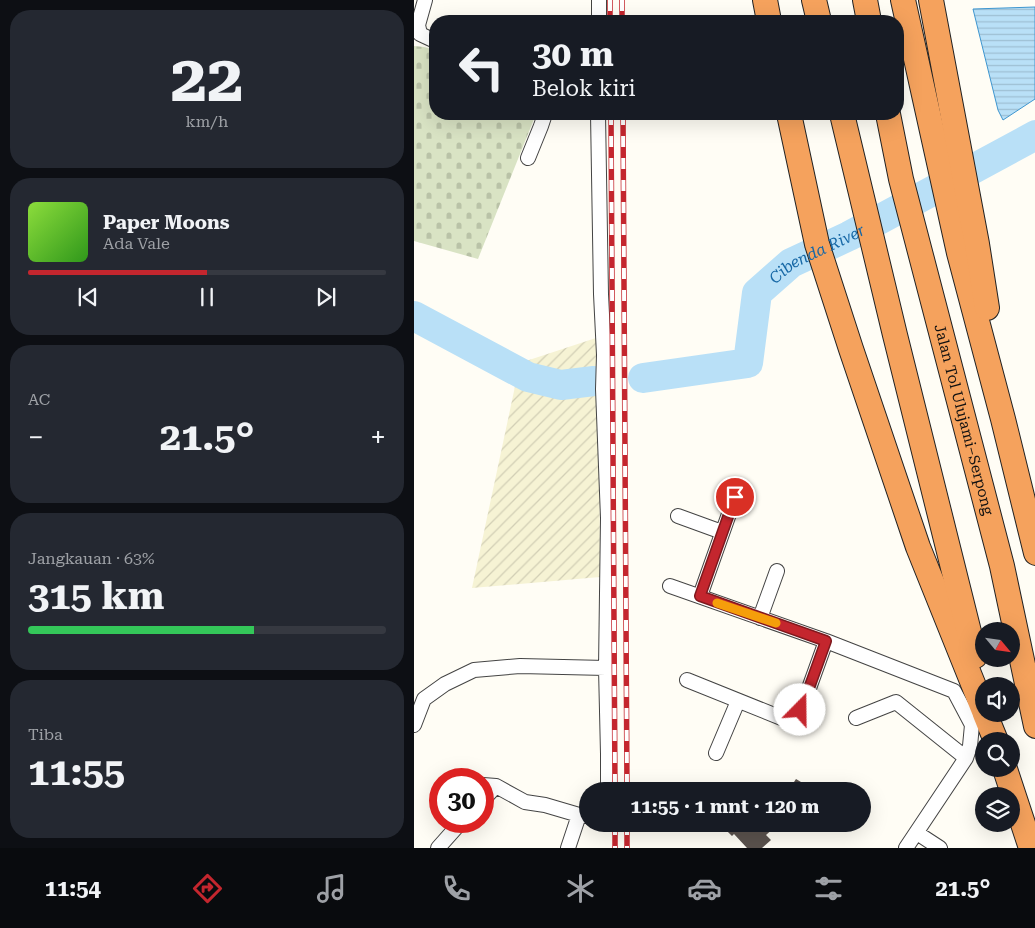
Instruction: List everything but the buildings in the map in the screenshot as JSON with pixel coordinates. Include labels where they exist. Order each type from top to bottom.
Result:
[{"type":"highway","points":[[765,0],[769,15]]},
{"type":"highway","points":[[814,0],[818,15]]},
{"type":"highway","points":[[865,0],[868,15]]},
{"type":"highway","points":[[903,0],[938,157],[968,249]]},
{"type":"highway","points":[[931,0],[952,114],[968,249],[1003,419],[1035,553]]},
{"type":"highway","points":[[790,120],[817,244],[850,349],[918,547],[975,690]]},
{"type":"highway","points":[[843,120],[981,677]]},
{"type":"highway","name":"Jalan Tol Ulujami–Serpong","points":[[889,120],[901,179],[1002,566],[1035,726]]},
{"type":"highway","points":[[1008,777],[1031,848]]},
{"type":"street","points":[[424,0],[418,25],[420,34],[429,38]]},
{"type":"street","points":[[599,0],[599,15]]},
{"type":"street","points":[[528,158],[543,120]]},
{"type":"street","points":[[598,120],[604,354],[603,389],[608,518],[606,668],[608,782]]},
{"type":"street","points":[[700,596],[735,497]]},
{"type":"street","points":[[678,516],[722,532]]},
{"type":"street","points":[[760,618],[777,571]]},
{"type":"street","points":[[670,586],[826,641],[954,690],[972,724],[970,746],[966,758],[906,848]]},
{"type":"street","points":[[687,680],[784,719],[794,716],[803,705],[826,641]]},
{"type":"street","points":[[414,725],[424,699],[445,684],[474,670],[520,666],[606,668]]},
{"type":"street","points":[[716,753],[738,701]]},
{"type":"street","points":[[856,718],[896,702],[966,758]]},
{"type":"street","points":[[494,787],[525,802],[545,805],[579,815]]},
{"type":"street","points":[[568,848],[579,825]]},
{"type":"street","points":[[438,848],[451,833]]},
{"type":"street","points":[[917,833],[940,848]]},
{"type":"shaded area","points":[[599,337],[600,577],[472,588],[520,363]]},
{"type":"green space","points":[[414,46],[429,48],[429,120],[534,120],[478,259],[414,241]]},
{"type":"water","points":[[1035,7],[1035,99],[1003,120],[998,110],[973,9]]},
{"type":"waterway","name":"Cibenda River","points":[[643,378],[748,363],[757,293],[791,263],[849,236],[1036,135]]},
{"type":"waterway","name":"Cibenda River","points":[[414,316],[528,377],[561,385],[594,381]]},
{"type":"railway","points":[[610,0],[610,15]]},
{"type":"railway","points":[[622,0],[622,15]]},
{"type":"railway","points":[[611,120],[615,782]]},
{"type":"railway","points":[[623,120],[627,782]]},
{"type":"railway","points":[[615,832],[615,848]]},
{"type":"railway","points":[[627,832],[627,848]]},
{"type":"slow traffic","points":[[717,603],[776,623]]},
{"type":"route","points":[[735,497],[700,596],[826,641],[800,710]]}]
